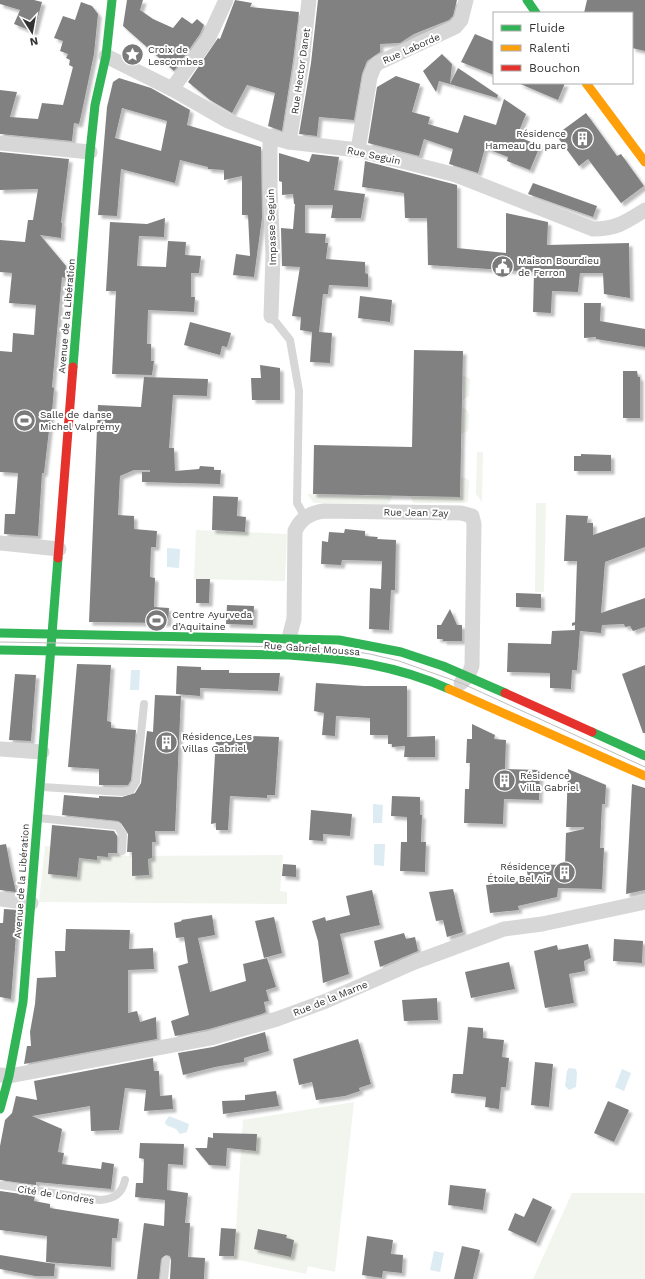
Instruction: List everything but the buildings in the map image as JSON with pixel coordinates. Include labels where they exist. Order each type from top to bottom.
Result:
[{"type":"street","points":[[172,89],[208,39],[226,0]]},
{"type":"street","name":"Rue Hector Danet","points":[[289,142],[302,62],[309,0]]},
{"type":"street","name":"Rue Laborde","points":[[358,150],[370,77],[374,67],[404,50],[455,27],[461,20],[466,0]]},
{"type":"street","points":[[526,0],[535,12]]},
{"type":"street","name":"Avenue de la Libération","points":[[0,1109],[4,1076],[23,1002],[36,817],[59,549],[90,152],[95,105],[106,56],[109,1]]},
{"type":"street","name":"Rue Seguin","points":[[106,56],[172,89],[228,121],[270,138],[289,142],[358,150],[456,175],[593,229],[614,228],[645,210]]},
{"type":"street","points":[[587,84],[645,162]]},
{"type":"street","name":"Impasse Seguin","points":[[270,138],[270,189],[273,255],[271,316]]},
{"type":"street","points":[[0,143],[90,152]]},
{"type":"street","name":"Rue Jean Zay","points":[[305,517],[313,513],[324,511],[461,513],[472,516],[474,524],[472,666],[468,676]]},
{"type":"street","points":[[289,638],[294,619],[295,531],[305,517]]},
{"type":"street","points":[[0,543],[59,549]]},
{"type":"street","name":"Rue Gabriel Moussa","points":[[0,633],[289,638],[338,640],[372,646],[436,663],[645,756]]},
{"type":"street","name":"Rue Gabriel Moussa","points":[[0,650],[337,658],[397,669],[452,689],[645,776]]},
{"type":"street","points":[[452,689],[468,676]]},
{"type":"street","points":[[0,749],[42,752]]},
{"type":"street","points":[[0,899],[31,903]]},
{"type":"street","name":"Rue de la Marne","points":[[4,1076],[210,1038],[277,1019],[326,1001],[415,962],[504,929],[542,924],[645,902]]},
{"type":"lane","points":[[271,316],[290,340],[299,391],[297,503],[305,517]]},
{"type":"lane","points":[[39,787],[122,792],[132,790],[136,782],[144,704]]},
{"type":"lane","points":[[36,817],[117,826],[123,834],[122,851]]},
{"type":"lane","name":"Cité de Londres","points":[[0,1185],[100,1200],[110,1199],[118,1195],[124,1188],[125,1180]]},
{"type":"lane","points":[[164,1279],[166,1260]]},
{"type":"shaded area","points":[[462,375],[470,379],[469,396],[462,400]]},
{"type":"shaded area","points":[[462,407],[467,410],[469,415],[468,431],[461,434]]},
{"type":"shaded area","points":[[477,452],[483,452],[482,502],[476,494]]},
{"type":"shaded area","points":[[460,477],[466,478],[469,481],[468,500],[466,503],[413,503],[411,496]]},
{"type":"shaded area","points":[[307,494],[392,496],[390,502],[387,504],[314,503]]},
{"type":"shaded area","points":[[536,503],[546,503],[544,592],[535,592]]},
{"type":"shaded area","points":[[196,530],[287,534],[285,581],[194,579]]},
{"type":"shaded area","points":[[167,548],[180,549],[179,568],[167,567]]},
{"type":"shaded area","points":[[131,670],[140,670],[139,690],[130,690]]},
{"type":"shaded area","points":[[373,804],[383,805],[382,823],[373,823]]},
{"type":"shaded area","points":[[374,844],[385,844],[384,866],[374,865]]},
{"type":"shaded area","points":[[45,846],[128,856],[283,855],[280,891],[287,892],[287,904],[39,902]]},
{"type":"shaded area","points":[[569,1068],[576,1069],[577,1073],[576,1087],[569,1090],[565,1086],[567,1071]]},
{"type":"shaded area","points":[[622,1069],[631,1073],[624,1091],[615,1087]]},
{"type":"shaded area","points":[[354,1102],[335,1272],[308,1266],[306,1274],[234,1259],[243,1120]]},
{"type":"shaded area","points":[[169,1116],[189,1124],[187,1132],[180,1134],[176,1129],[166,1125],[165,1122]]},
{"type":"shaded area","points":[[572,1193],[645,1193],[645,1279],[533,1279]]},
{"type":"shaded area","points":[[434,1251],[444,1253],[440,1272],[430,1270]]},
{"type":"tram line","points":[[0,642],[289,647],[338,649],[370,654],[399,661],[461,683],[645,767]]},
{"type":"traffic: fast","points":[[73,367],[90,152],[95,105],[106,56],[112,0]]},
{"type":"traffic: fast","points":[[527,0],[535,12]]},
{"type":"traffic: fast","points":[[0,1109],[9,1076],[23,1002],[58,558]]},
{"type":"traffic: fast","points":[[0,633],[339,640],[401,652],[443,666],[505,693]]},
{"type":"traffic: fast","points":[[0,650],[289,655],[370,664],[410,674],[449,689]]},
{"type":"traffic: fast","points":[[592,732],[645,756]]},
{"type":"traffic: slow","points":[[587,84],[645,162]]},
{"type":"traffic: slow","points":[[449,689],[645,776]]},
{"type":"traffic: jam","points":[[58,558],[73,367]]},
{"type":"traffic: jam","points":[[505,693],[592,732]]},
{"type":"place","name":"Croix de Lescombes","points":[[133,55]]},
{"type":"place","name":"Résidence Hameau du parc","points":[[582,139]]},
{"type":"place","name":"Maison Bourdieu de Ferron","points":[[503,266]]},
{"type":"place","name":"Salle de danse Michel Valprémy","points":[[25,420]]},
{"type":"place","name":"Centre Ayurveda d’Aquitaine","points":[[156,620]]},
{"type":"place","name":"Résidence Les Villas Gabriel","points":[[166,742]]},
{"type":"place","name":"Résidence Villa Gabriel","points":[[504,781]]},
{"type":"place","name":"Résidence Étoile Bel Air","points":[[565,872]]}]
